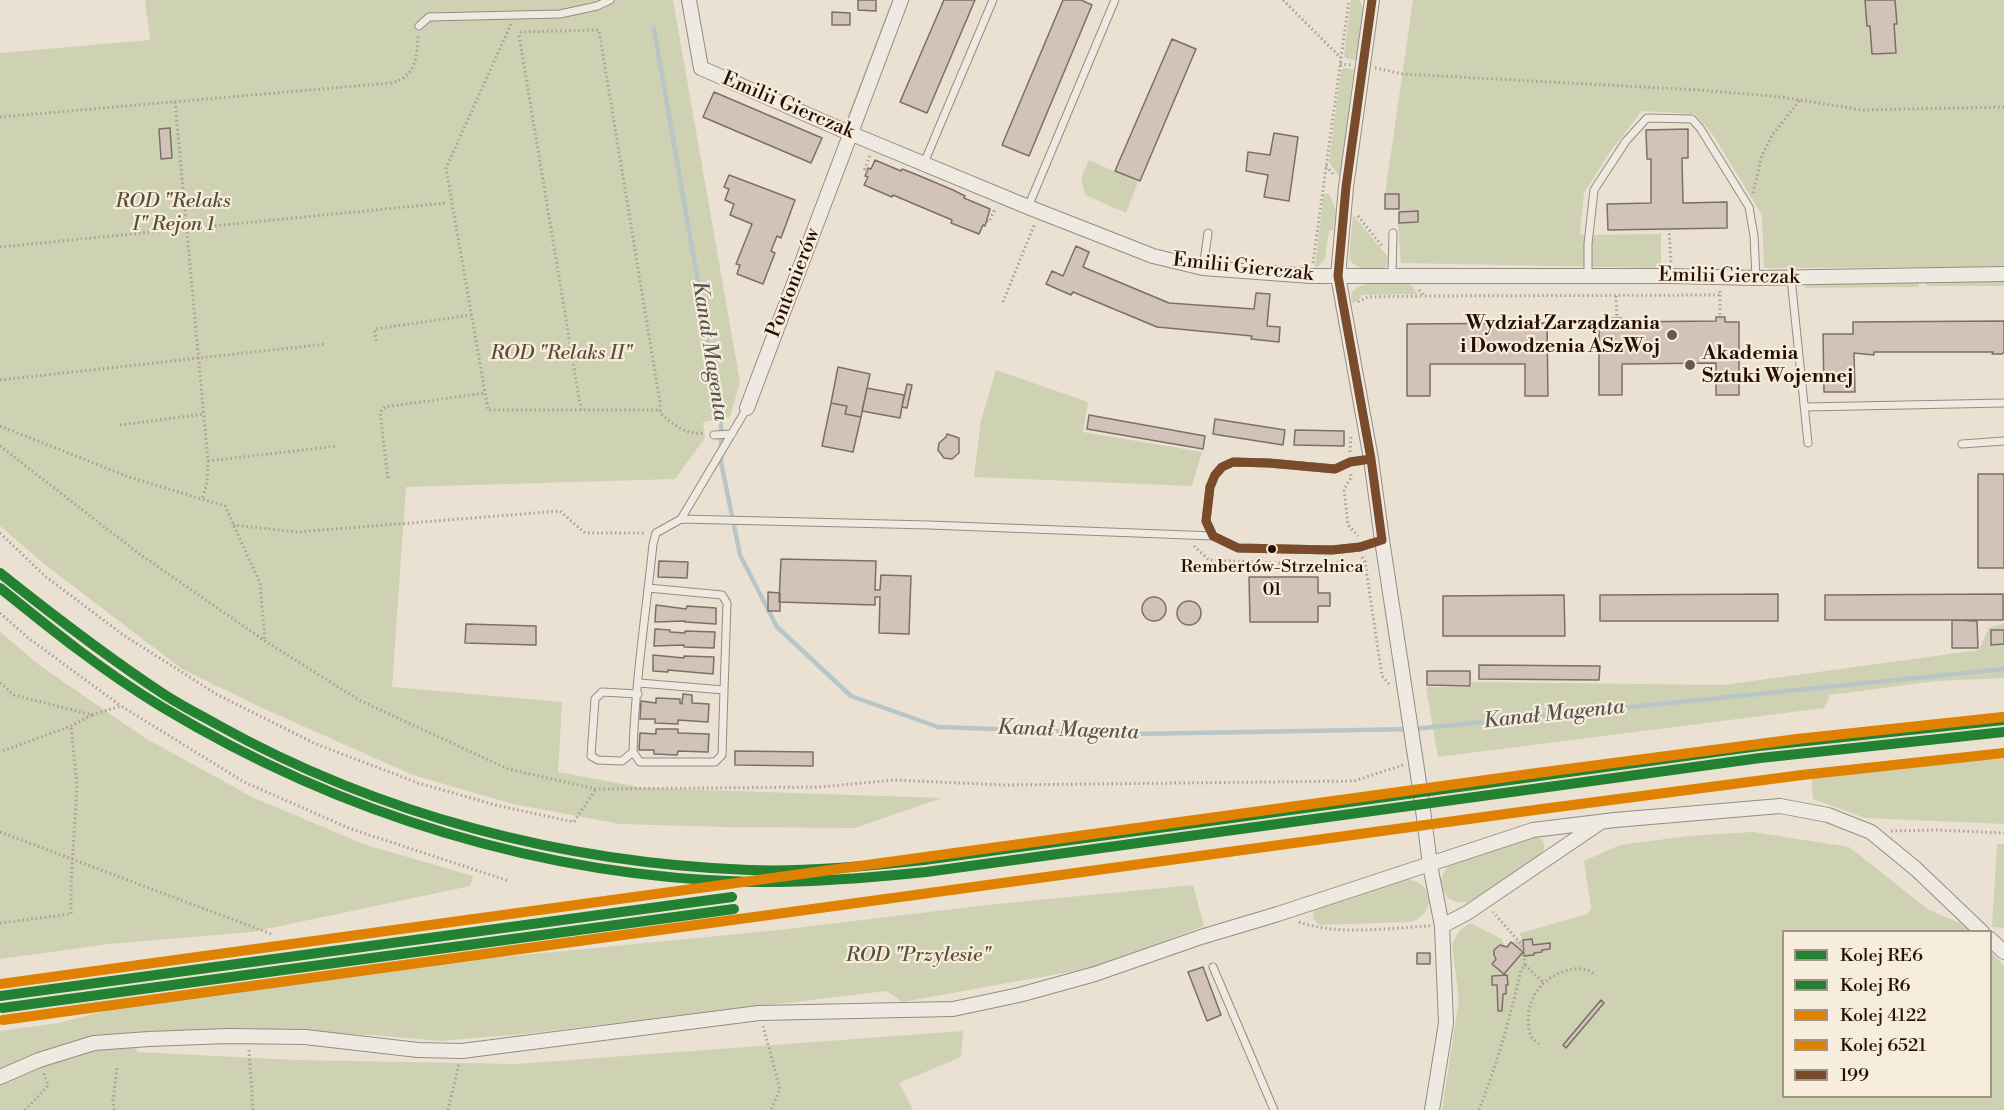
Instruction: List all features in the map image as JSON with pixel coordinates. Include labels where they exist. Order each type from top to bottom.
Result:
[{"type":"street","name":"Emilii Gierczak","points":[[689,0],[700,68],[924,164],[1171,262],[1203,268],[1311,276],[1791,278],[2004,274]]},
{"type":"street","name":"Pontonierów","points":[[747,408],[901,0]]},
{"type":"street","points":[[1372,0],[1346,187],[1338,276],[1371,459],[1430,865],[1442,926],[1446,1023],[1432,1110]]},
{"type":"street","points":[[0,1077],[39,1060],[94,1043],[149,1039],[304,1037],[417,1050],[462,1051],[759,1013],[953,1008],[1019,995],[1084,977],[1533,830],[1780,806],[1828,815],[1871,832],[1916,869],[1980,930]]},
{"type":"street","points":[[1442,926],[1467,913],[1601,822]]},
{"type":"street","points":[[1992,941],[2004,952]]},
{"type":"lane","points":[[419,26],[429,17],[560,14],[597,6],[610,0]]},
{"type":"lane","points":[[924,164],[993,0]]},
{"type":"lane","points":[[1029,207],[1115,0]]},
{"type":"lane","points":[[1588,276],[1588,244],[1594,190],[1626,141],[1647,118],[1692,119],[1700,128],[1749,207],[1754,236],[1756,278]]},
{"type":"lane","points":[[1392,275],[1393,232]]},
{"type":"lane","points":[[1203,268],[1208,233]]},
{"type":"lane","points":[[1791,278],[1808,443]]},
{"type":"lane","points":[[1806,407],[2004,403]]},
{"type":"lane","name":"Pontonierów","points":[[656,533],[681,519],[747,408]]},
{"type":"lane","points":[[714,435],[732,434]]},
{"type":"lane","points":[[1962,444],[2004,441]]},
{"type":"lane","points":[[1213,536],[1206,521],[1209,494],[1215,475],[1222,467],[1233,462],[1335,469],[1350,462],[1371,459]]},
{"type":"lane","points":[[681,519],[929,525],[1213,536],[1238,548],[1332,550],[1360,547],[1382,540]]},
{"type":"lane","points":[[648,588],[722,595],[727,603],[722,755],[715,762],[640,762],[633,752],[652,544],[656,533]]},
{"type":"lane","points":[[639,683],[724,690]]},
{"type":"lane","points":[[633,752],[622,761],[598,760],[591,756],[595,699],[602,692],[638,694]]},
{"type":"lane","points":[[1213,967],[1274,1110]]},
{"type":"path","points":[[1283,0],[1341,58]]},
{"type":"path","points":[[1311,276],[1349,0]]},
{"type":"path","points":[[0,117],[400,81],[410,74],[417,56],[419,26]]},
{"type":"path","points":[[510,27],[446,168],[488,410],[581,407],[660,410]]},
{"type":"path","points":[[581,407],[519,35],[522,32],[558,28],[599,30],[660,413],[677,428],[692,435],[704,433]]},
{"type":"path","points":[[1364,66],[1403,74],[1698,90],[1800,100],[1862,110],[2004,107]]},
{"type":"path","points":[[1749,207],[1762,155],[1773,134],[1800,100]]},
{"type":"path","points":[[175,102],[208,461],[207,483],[202,499]]},
{"type":"path","points":[[867,172],[864,171],[872,150]]},
{"type":"path","points":[[0,247],[446,203]]},
{"type":"path","points":[[987,222],[997,205]]},
{"type":"path","points":[[1003,302],[1036,221]]},
{"type":"path","points":[[1720,295],[1720,317]]},
{"type":"path","points":[[1344,310],[1368,297],[1424,296]]},
{"type":"path","points":[[1616,296],[1617,318]]},
{"type":"path","points":[[376,341],[375,329],[471,315]]},
{"type":"path","points":[[0,380],[326,344]]},
{"type":"path","points":[[388,478],[380,412],[385,407],[485,393]]},
{"type":"path","points":[[120,425],[204,414]]},
{"type":"path","points":[[0,426],[129,477],[225,506],[260,583],[265,641]]},
{"type":"path","points":[[1352,428],[1351,478],[1344,489],[1348,525],[1358,535],[1362,558],[1365,562],[1382,676],[1392,687]]},
{"type":"path","points":[[0,446],[138,553],[265,641],[358,700],[508,769],[596,789],[820,787],[894,780],[1004,785],[1354,781],[1416,761]]},
{"type":"path","points":[[208,461],[337,446]]},
{"type":"path","points":[[233,525],[297,532],[560,511],[585,533],[656,533]]},
{"type":"path","points":[[0,533],[46,576],[123,634],[216,694],[315,744],[418,783],[499,806],[574,822],[596,789]]},
{"type":"path","points":[[0,614],[27,637],[121,706],[255,786],[351,829],[509,881]]},
{"type":"path","points":[[0,683],[14,695],[92,715]]},
{"type":"path","points":[[0,752],[71,726],[92,715],[121,706]]},
{"type":"path","points":[[0,923],[71,914],[77,786],[71,726]]},
{"type":"path","points":[[1871,832],[1935,830],[2004,832]]},
{"type":"path","points":[[0,832],[274,935]]},
{"type":"path","points":[[1484,901],[1522,945],[1525,965],[1543,982]]},
{"type":"path","points":[[1278,914],[1312,926],[1334,930],[1442,926]]},
{"type":"path","points":[[1479,1110],[1495,1069],[1521,970],[1525,965]]},
{"type":"path","points":[[1539,1044],[1530,1035],[1529,1011],[1534,995],[1543,982],[1571,969],[1585,969],[1596,975]]},
{"type":"path","points":[[759,1013],[780,1089],[771,1110]]},
{"type":"path","points":[[248,1036],[253,1110]]},
{"type":"path","points":[[448,1110],[462,1051]]},
{"type":"path","points":[[26,1110],[48,1086],[39,1060]]},
{"type":"path","points":[[114,1110],[117,1068]]},
{"type":"green space","points":[[145,0],[673,0],[740,382],[730,417],[703,422],[705,438],[675,479],[406,487],[392,687],[562,702],[558,772],[645,788],[942,798],[855,828],[620,824],[513,804],[413,775],[258,706],[182,669],[48,567],[0,526],[0,53],[150,40]]},
{"type":"green space","points":[[892,0],[894,0],[893,7],[852,114],[847,118]]},
{"type":"green space","points":[[1351,0],[1359,0],[1363,8],[1356,60],[1344,57]]},
{"type":"green space","points":[[1413,0],[2004,0],[2004,267],[1764,268],[1762,215],[1713,135],[1695,114],[1642,111],[1610,152],[1584,193],[1580,235],[1661,234],[1661,268],[1401,263],[1399,223],[1418,222],[1418,212],[1399,212],[1399,194],[1385,194]]},
{"type":"green space","points":[[1354,69],[1340,178],[1329,162],[1341,70]]},
{"type":"green space","points":[[1089,160],[1138,182],[1126,213],[1085,195],[1081,178]]},
{"type":"green space","points":[[1324,193],[1329,194],[1336,210],[1333,230],[1329,231],[1325,259],[1318,267],[1315,267]]},
{"type":"green space","points":[[1353,215],[1388,257],[1384,269],[1360,268],[1349,259]]},
{"type":"green space","points":[[2004,281],[2004,286],[1926,286],[1928,282]]},
{"type":"green space","points":[[1918,282],[1919,287],[1804,288],[1809,283]]},
{"type":"green space","points":[[1409,283],[1418,294],[1362,295],[1358,301],[1352,303],[1351,295],[1355,289],[1362,286]]},
{"type":"green space","points":[[996,370],[1088,402],[1083,432],[1202,452],[1192,486],[974,477],[981,421]]},
{"type":"green space","points":[[2004,623],[2004,678],[1936,681],[1830,695],[1824,708],[1438,757],[1426,687],[1472,687],[1471,682],[1723,685],[1979,650],[1989,628]]},
{"type":"green space","points":[[0,632],[39,665],[145,738],[252,797],[366,845],[473,876],[470,886],[252,932],[109,944],[0,959]]},
{"type":"green space","points":[[2004,759],[2004,824],[1865,818],[1813,799],[1811,772],[1910,762]]},
{"type":"green space","points":[[1753,832],[1849,847],[1929,910],[1962,924],[1969,930],[1782,930],[1782,1098],[1992,1098],[1992,953],[2004,966],[2004,1110],[1442,1110],[1459,1000],[1452,944],[1459,931],[1470,923],[1502,939],[1507,947],[1511,942],[1522,940],[1520,933],[1588,914],[1591,908],[1584,861],[1620,845],[1688,836]]},
{"type":"green space","points":[[1534,836],[1543,842],[1542,853],[1472,901],[1454,901],[1443,892],[1442,878],[1445,870],[1452,863]]},
{"type":"green space","points":[[1997,844],[2004,844],[2004,928],[1992,927]]},
{"type":"green space","points":[[1404,879],[1422,885],[1429,897],[1426,911],[1411,922],[1321,925],[1313,918],[1317,907]]},
{"type":"green space","name":"ROD \"Przylesie\"","points":[[1193,885],[1204,926],[1097,967],[902,1002],[887,991],[523,1034],[440,1041],[373,1035],[223,1029],[134,1033],[137,1052],[296,1060],[516,1064],[963,1031],[961,1057],[899,1083],[913,1110],[0,1110],[0,1031],[59,1023],[135,1003],[502,957],[779,930],[987,905]]},
{"type":"building","points":[[858,0],[876,0],[876,11],[858,10]]},
{"type":"building","points":[[944,0],[975,0],[927,113],[900,102]]},
{"type":"building","points":[[1063,0],[1081,0],[1092,5],[1029,156],[1002,145]]},
{"type":"building","points":[[1865,0],[1895,0],[1896,53],[1872,54]]},
{"type":"building","points":[[832,12],[850,13],[850,25],[832,25]]},
{"type":"building","points":[[1172,39],[1196,49],[1140,181],[1115,171]]},
{"type":"building","points":[[714,92],[822,138],[811,163],[703,117]]},
{"type":"building","points":[[170,128],[172,158],[161,159],[159,129]]},
{"type":"building","points":[[1688,129],[1688,158],[1682,158],[1683,203],[1727,202],[1727,228],[1608,230],[1607,204],[1651,203],[1651,159],[1647,159],[1646,130]]},
{"type":"building","points":[[1274,133],[1298,137],[1289,201],[1264,197],[1268,175],[1246,171],[1248,152],[1270,155]]},
{"type":"building","points":[[875,160],[953,190],[965,196],[964,198],[990,209],[985,226],[983,225],[979,234],[951,223],[952,220],[864,185],[868,177],[865,176],[868,168],[871,169]]},
{"type":"building","points":[[729,175],[795,200],[781,238],[777,236],[771,251],[775,253],[763,284],[737,274],[740,265],[736,264],[752,224],[730,215],[734,204],[725,200],[729,189],[724,187]]},
{"type":"building","points":[[1385,194],[1399,194],[1399,209],[1385,209]]},
{"type":"building","points":[[1418,211],[1418,222],[1399,223],[1399,212]]},
{"type":"building","points":[[1076,246],[1089,252],[1083,267],[1169,303],[1254,309],[1256,293],[1270,294],[1267,326],[1280,327],[1279,342],[1251,339],[1252,336],[1157,327],[1073,292],[1071,295],[1046,284],[1052,271],[1063,276]]},
{"type":"building","points":[[1716,317],[1725,317],[1725,322],[1739,322],[1739,395],[1716,395],[1716,363],[1622,364],[1622,395],[1599,395],[1599,322],[1612,322],[1612,318],[1621,318],[1621,322],[1716,321]]},
{"type":"building","points":[[2004,321],[2004,352],[2002,354],[1992,354],[1993,352],[1874,352],[1874,355],[1854,353],[1855,392],[1824,392],[1823,334],[1853,334],[1853,322]]},
{"type":"building","points":[[1547,323],[1548,396],[1525,396],[1525,364],[1430,364],[1430,396],[1407,396],[1407,324]]},
{"type":"building","points":[[838,367],[870,374],[861,417],[845,414],[847,406],[831,403]]},
{"type":"building","points":[[907,384],[912,385],[907,408],[902,407]]},
{"type":"building","points":[[867,388],[904,395],[900,418],[862,411]]},
{"type":"building","points":[[831,403],[847,406],[845,414],[861,417],[853,452],[822,446]]},
{"type":"building","points":[[1089,415],[1205,436],[1203,449],[1087,429]]},
{"type":"building","points":[[1215,419],[1285,430],[1283,445],[1213,434]]},
{"type":"building","points":[[1295,430],[1344,431],[1344,446],[1294,445]]},
{"type":"building","points":[[947,434],[959,438],[959,453],[952,459],[944,458],[938,450],[939,443]]},
{"type":"building","points":[[1978,474],[2004,474],[2004,568],[1978,568]]},
{"type":"building","points":[[781,559],[876,561],[875,590],[880,590],[881,575],[911,576],[909,634],[879,633],[880,597],[875,597],[875,605],[779,602]]},
{"type":"building","points":[[659,561],[688,562],[687,578],[658,577]]},
{"type":"building","points":[[1249,577],[1318,577],[1318,593],[1330,593],[1330,606],[1318,606],[1318,622],[1250,622]]},
{"type":"building","points":[[768,592],[780,593],[780,611],[768,611]]},
{"type":"building","points":[[1778,594],[1778,621],[1600,621],[1600,595]]},
{"type":"building","points":[[2003,594],[2003,620],[1825,620],[1825,595]]},
{"type":"building","points":[[1564,595],[1565,636],[1443,636],[1443,596]]},
{"type":"building","points":[[1154,597],[1162,601],[1166,609],[1162,617],[1154,621],[1146,617],[1142,609],[1146,601]]},
{"type":"building","points":[[1189,601],[1197,605],[1201,613],[1197,621],[1189,625],[1181,621],[1177,613],[1181,605]]},
{"type":"building","points":[[656,605],[686,609],[687,606],[716,608],[716,624],[685,621],[655,622]]},
{"type":"building","points":[[1952,620],[1977,621],[1978,648],[1952,648]]},
{"type":"building","points":[[466,624],[536,626],[536,645],[465,643]]},
{"type":"building","points":[[655,629],[685,633],[685,631],[715,632],[714,648],[684,647],[684,645],[654,646]]},
{"type":"building","points":[[1991,630],[2004,630],[2004,644],[1991,645]]},
{"type":"building","points":[[653,655],[684,658],[684,656],[714,657],[713,674],[653,671]]},
{"type":"building","points":[[1479,665],[1600,666],[1599,680],[1479,679]]},
{"type":"building","points":[[1427,671],[1470,671],[1470,686],[1427,685]]},
{"type":"building","points":[[683,694],[692,695],[692,703],[709,704],[708,722],[678,720],[678,724],[655,723],[655,719],[640,719],[641,701],[656,703],[656,698],[680,699],[682,704]]},
{"type":"building","points":[[656,729],[678,729],[678,733],[709,734],[708,752],[678,751],[677,755],[654,754],[654,750],[639,750],[640,733],[656,734]]},
{"type":"building","points":[[735,751],[813,752],[813,766],[735,765]]},
{"type":"building","points":[[1532,939],[1533,945],[1550,943],[1550,949],[1524,956],[1523,940]]},
{"type":"building","points":[[1511,942],[1523,952],[1504,974],[1492,964],[1496,959],[1494,950],[1500,945],[1507,947]]},
{"type":"building","points":[[1417,953],[1430,953],[1430,964],[1417,964]]},
{"type":"building","points":[[1203,967],[1221,1015],[1207,1021],[1188,972]]},
{"type":"building","points":[[1507,975],[1508,985],[1506,985],[1506,994],[1503,994],[1502,1011],[1498,1011],[1497,985],[1492,985],[1492,976]]},
{"type":"building","points":[[1601,1000],[1604,1003],[1566,1048],[1563,1045]]},
{"type":"waterway","name":"Kanał Magenta","points":[[654,29],[721,415],[721,462],[740,555],[777,627],[851,696],[938,727],[1136,734],[1414,729],[2004,669]]},
{"type":"rail line","name":"RE6","points":[[0,573],[102,651],[171,699],[280,757],[343,785],[408,809],[475,829],[542,845],[610,857],[679,865],[749,870],[793,870],[924,860],[1759,746],[2004,720]]},
{"type":"rail line","name":"R6","points":[[0,588],[79,650],[141,694],[230,745],[299,779],[371,808],[445,833],[520,853],[596,868],[673,877],[751,882],[795,882],[926,872],[1760,758],[2004,732]]},
{"type":"rail line","name":"4122","points":[[0,984],[1537,773],[1797,739],[2003,717]]},
{"type":"rail line","name":"6521","points":[[3,1020],[1542,809],[1802,775],[2004,753]]},
{"type":"rail line","name":"RE6","points":[[0,996],[732,897]]},
{"type":"rail line","name":"R6","points":[[2,1008],[734,909]]},
{"type":"transit line","name":"199","points":[[1371,459],[1338,276],[1346,187],[1372,0]]},
{"type":"transit line","name":"199","points":[[1371,459],[1382,540],[1360,547],[1332,550],[1238,548],[1213,536],[1206,521],[1210,487],[1215,475],[1222,467],[1233,462],[1335,469],[1350,462],[1371,459]]},
{"type":"place","name":"Wydział Zarządzania i Dowodzenia ASzWoj","points":[[1672,335]]},
{"type":"place","name":"Akademia Sztuki Wojennej","points":[[1690,365]]},
{"type":"place","name":"Rembertów-Strzelnica 01","points":[[1272,549]]},
{"type":"park label","name":"ROD \"Relaks I\" Rejon 1","points":[[173,214]]},
{"type":"park label","name":"ROD \"Relaks II\"","points":[[561,354]]}]
